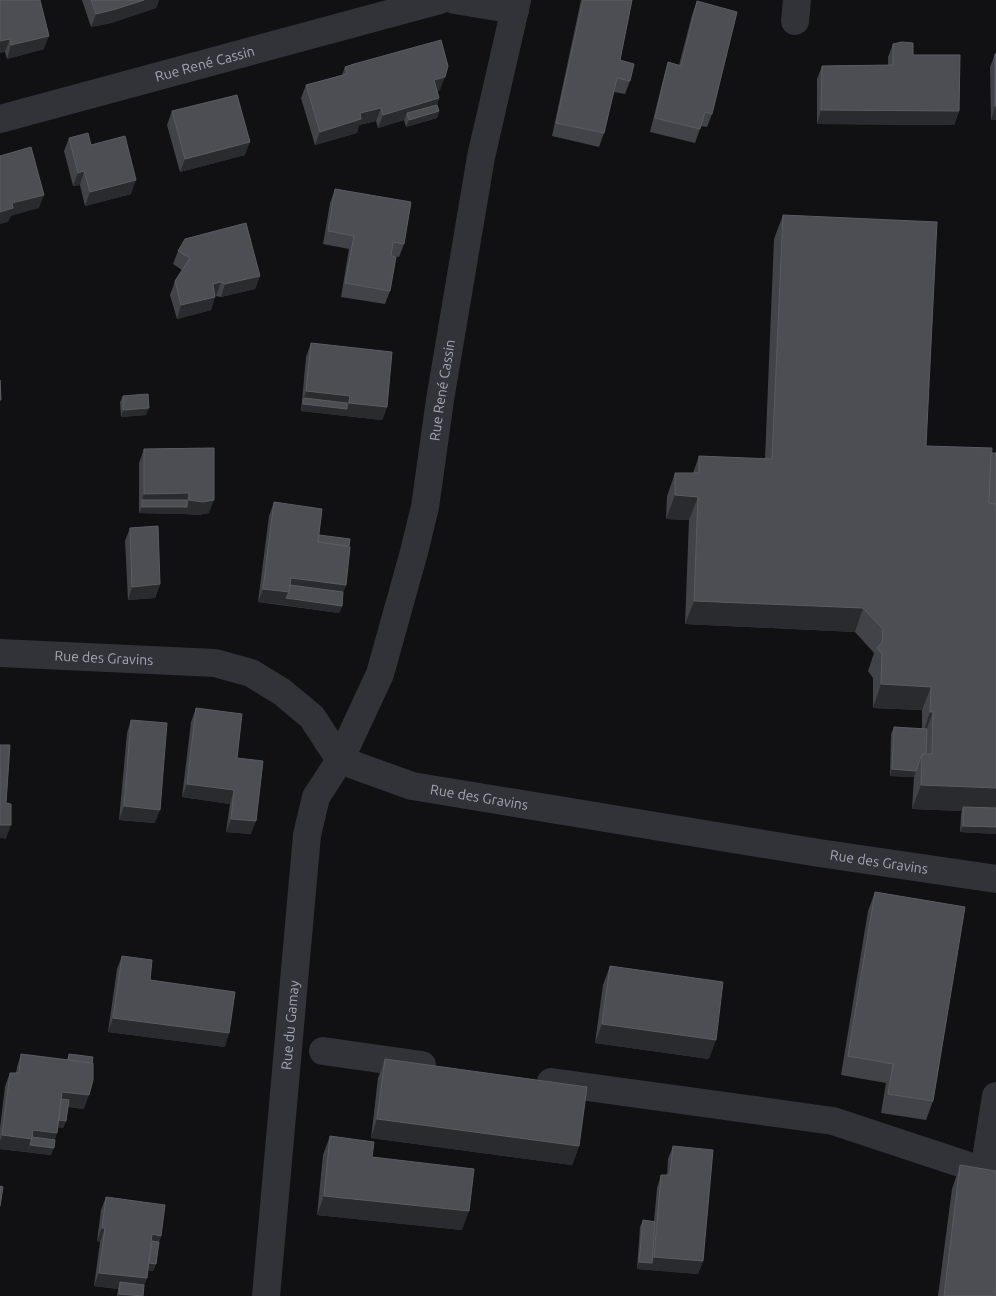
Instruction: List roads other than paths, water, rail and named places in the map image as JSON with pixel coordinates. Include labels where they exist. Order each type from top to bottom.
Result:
[{"type":"street","name":"Rue René Cassin","points":[[0,119],[440,0]]},
{"type":"street","name":"Rue René Cassin","points":[[340,760],[380,674],[425,507],[440,400],[481,157],[516,5],[455,0]]},
{"type":"street","name":"Rue des Gravins","points":[[0,653],[215,663],[251,673],[282,692],[312,717],[340,760],[412,786],[819,854],[996,879]]},
{"type":"street","name":"Rue du Gamay","points":[[266,1296],[307,835],[316,797],[340,760]]},
{"type":"street","points":[[323,1051],[450,1069]]},
{"type":"street","points":[[529,1079],[833,1121],[990,1172],[996,1096]]}]
